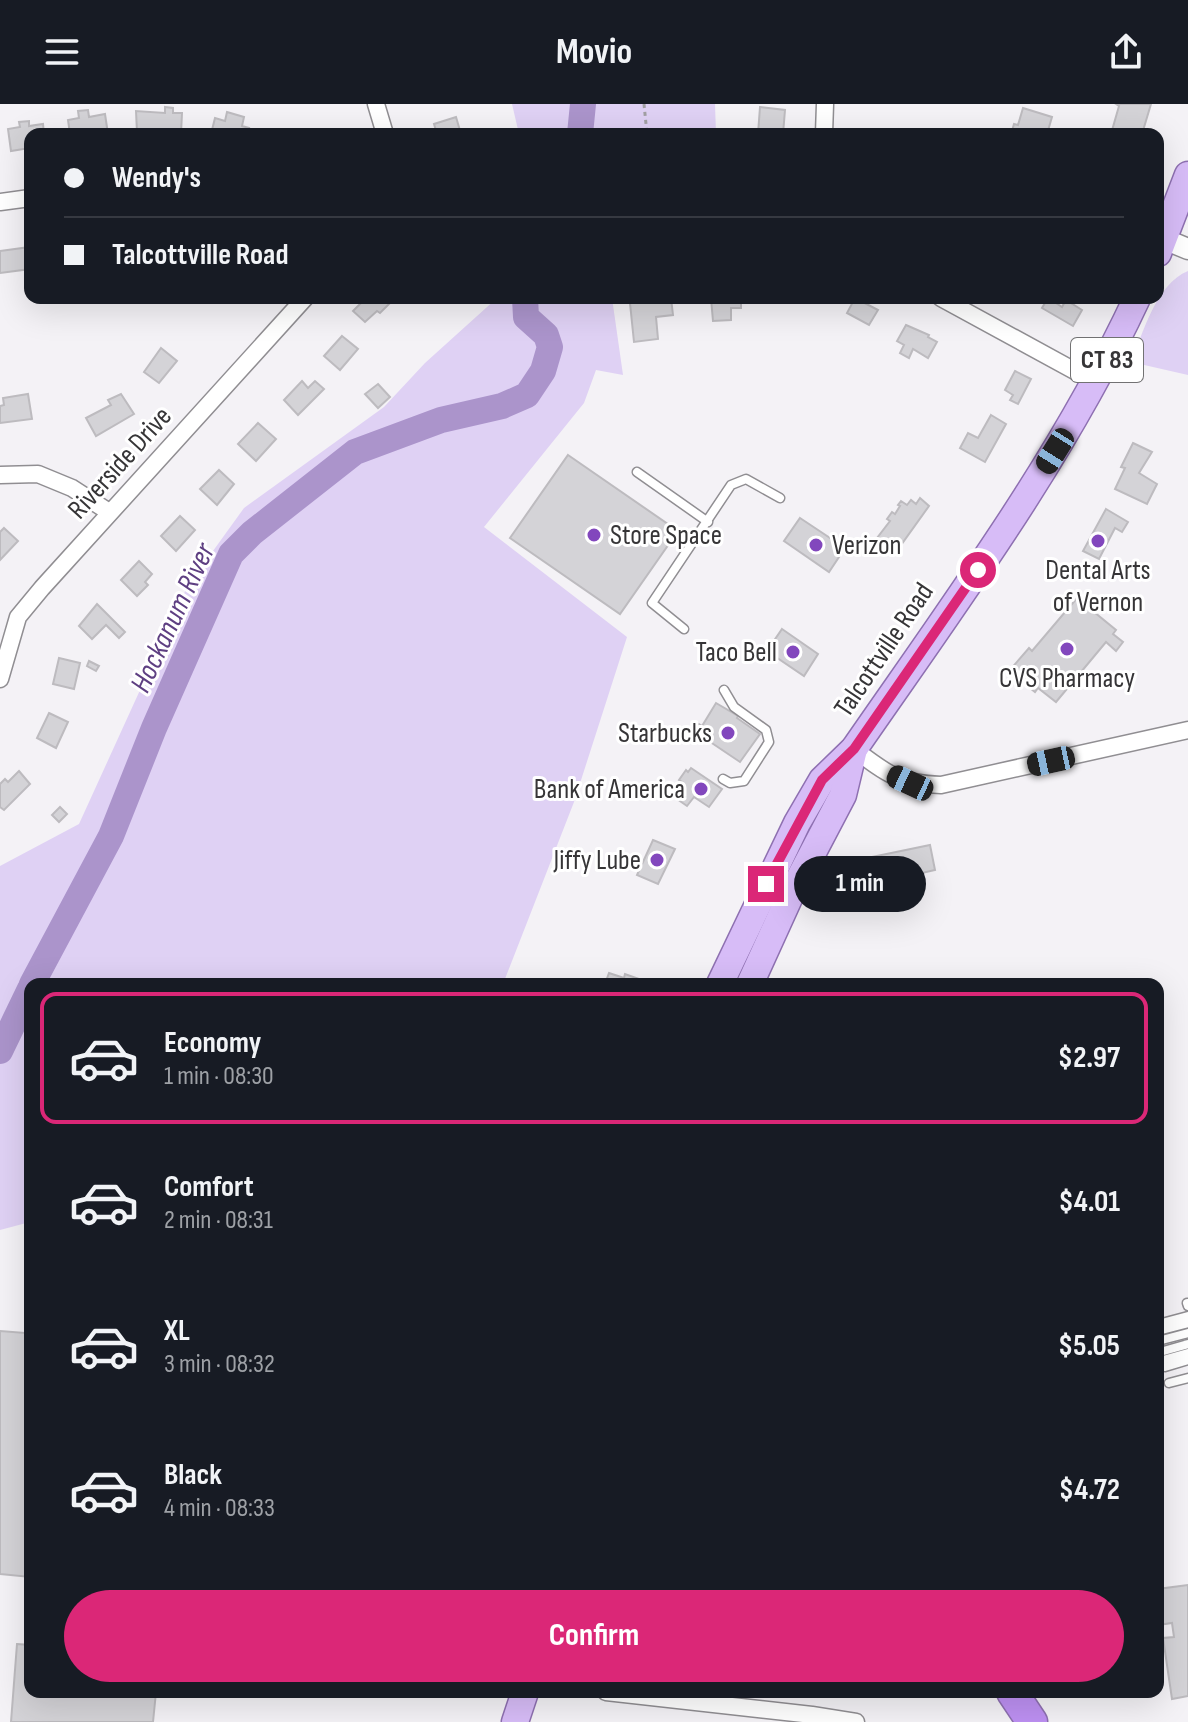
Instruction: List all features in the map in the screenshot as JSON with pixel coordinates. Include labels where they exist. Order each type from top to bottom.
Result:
[{"type":"highway","points":[[1016,1698],[1032,1722]]},
{"type":"main road","points":[[1170,247],[1188,175]]},
{"type":"main road","name":"Talcottville Road","points":[[723,978],[778,859],[822,780],[854,749],[1011,521],[1095,382],[1134,304]]},
{"type":"main road","name":"Talcottville Road","points":[[753,978],[779,918],[843,795],[854,749]]},
{"type":"main road","points":[[515,1722],[523,1698]]},
{"type":"street","points":[[376,104],[383,128]]},
{"type":"street","points":[[824,128],[825,104]]},
{"type":"street","points":[[0,202],[24,199]]},
{"type":"street","name":"Riverside Drive","points":[[0,679],[18,617],[109,512],[300,304]]},
{"type":"street","points":[[952,304],[1095,382]]},
{"type":"street","points":[[0,475],[38,474],[72,488],[109,512]]},
{"type":"street","points":[[854,749],[883,771],[910,783],[941,785],[1188,730]]},
{"type":"street","points":[[670,1698],[856,1722]]},
{"type":"lane","points":[[637,472],[708,522]]},
{"type":"lane","points":[[684,629],[652,603],[731,485],[746,479],[780,498]]},
{"type":"lane","points":[[723,779],[730,783],[744,781],[769,742],[766,730],[734,707],[724,690]]},
{"type":"lane","points":[[1164,1322],[1188,1316]]},
{"type":"lane","points":[[1164,1329],[1188,1323]]},
{"type":"lane","points":[[1164,1339],[1188,1333]]},
{"type":"lane","points":[[1164,1359],[1188,1344]]},
{"type":"lane","points":[[1164,1360],[1188,1353]]},
{"type":"lane","points":[[1164,1360],[1188,1360]]},
{"type":"lane","points":[[1169,1383],[1188,1378]]},
{"type":"path","points":[[644,104],[646,128]]},
{"type":"shaded area","points":[[512,104],[715,104],[716,128],[518,128]]},
{"type":"shaded area","points":[[1188,271],[1188,375],[1131,362],[1156,304],[1164,304],[1164,291],[1177,277]]},
{"type":"shaded area","points":[[490,304],[613,304],[623,375],[596,370],[584,403],[484,527],[627,637],[574,802],[505,978],[24,978],[24,1224],[0,1230],[0,866],[79,824],[187,587],[244,508],[384,407],[425,363]]},
{"type":"building","points":[[1116,104],[1151,104],[1144,128],[1113,128],[1119,106]]},
{"type":"building","points":[[165,107],[173,108],[173,113],[182,113],[181,128],[137,128],[136,111],[165,113]]},
{"type":"building","points":[[760,107],[785,110],[784,128],[758,128]]},
{"type":"building","points":[[1023,108],[1052,117],[1049,128],[1013,128],[1014,124],[1018,125]]},
{"type":"building","points":[[88,110],[89,117],[105,114],[107,128],[69,128],[68,120],[79,118],[78,111]]},
{"type":"building","points":[[227,112],[244,117],[242,126],[249,128],[212,128],[215,118],[225,121]]},
{"type":"building","points":[[456,117],[459,128],[435,128],[434,124]]},
{"type":"building","points":[[29,121],[29,126],[43,124],[43,128],[24,128],[24,149],[11,151],[8,129],[20,127],[19,122]]},
{"type":"building","points":[[24,248],[24,270],[0,273],[0,251]]},
{"type":"building","points":[[360,304],[389,304],[365,322],[353,311]]},
{"type":"building","points":[[630,304],[672,304],[673,315],[656,317],[658,339],[634,342]]},
{"type":"building","points":[[712,304],[741,304],[741,308],[731,308],[731,320],[713,321]]},
{"type":"building","points":[[852,304],[866,304],[878,310],[869,325],[847,313]]},
{"type":"building","points":[[1044,304],[1062,307],[1064,304],[1072,304],[1082,310],[1073,326],[1042,308]]},
{"type":"building","points":[[906,325],[937,342],[928,358],[913,349],[909,358],[900,353],[904,345],[897,341]]},
{"type":"building","points":[[342,336],[358,349],[340,370],[324,356]]},
{"type":"building","points":[[161,348],[177,361],[159,383],[144,372]]},
{"type":"building","points":[[1015,371],[1031,379],[1018,404],[1010,400],[1013,395],[1005,390]]},
{"type":"building","points":[[302,381],[308,388],[315,381],[324,389],[298,415],[284,400]]},
{"type":"building","points":[[378,384],[390,397],[378,408],[365,394]]},
{"type":"building","points":[[28,394],[32,419],[0,423],[3,398]]},
{"type":"building","points":[[121,394],[134,414],[96,436],[86,418],[111,405],[108,400]]},
{"type":"building","points":[[991,415],[1006,424],[985,462],[960,448],[968,433],[978,438]]},
{"type":"building","points":[[258,423],[276,439],[256,461],[238,444]]},
{"type":"building","points":[[1133,443],[1152,452],[1139,473],[1157,484],[1147,504],[1115,489],[1125,468],[1121,467]]},
{"type":"building","name":"Store Space","points":[[568,455],[678,531],[620,614],[510,538]]},
{"type":"building","points":[[219,470],[234,484],[217,505],[200,489]]},
{"type":"building","points":[[920,498],[929,506],[896,552],[877,538],[901,501],[907,505],[911,500],[916,504]]},
{"type":"building","name":"Dental Arts of Vernon","points":[[1106,509],[1128,522],[1122,532],[1115,528],[1099,559],[1083,551]]},
{"type":"building","points":[[180,516],[195,530],[176,551],[161,536]]},
{"type":"building","points":[[800,518],[845,548],[829,572],[784,541]]},
{"type":"building","points":[[4,528],[18,541],[0,560],[0,532]]},
{"type":"building","points":[[139,561],[152,574],[145,582],[148,585],[137,596],[121,580]]},
{"type":"building","name":"CVS Pharmacy","points":[[1077,598],[1116,630],[1113,634],[1123,642],[1116,651],[1106,642],[1056,702],[1038,688],[1035,692],[1009,671],[1029,648],[1032,651]]},
{"type":"building","points":[[97,604],[125,632],[119,638],[106,625],[92,639],[79,626]]},
{"type":"building","points":[[782,629],[818,654],[804,676],[767,651]]},
{"type":"building","points":[[59,658],[80,663],[74,689],[53,684]]},
{"type":"building","points":[[89,661],[99,666],[96,671],[87,666]]},
{"type":"building","points":[[716,703],[760,734],[740,762],[694,731],[699,724],[702,726]]},
{"type":"building","points":[[49,713],[68,722],[56,748],[37,738]]},
{"type":"building","points":[[691,768],[722,789],[709,807],[694,797],[687,806],[677,799],[683,789],[678,786],[682,782],[679,780]]},
{"type":"building","points":[[19,771],[30,784],[4,810],[0,807],[0,784],[5,779],[8,782]]},
{"type":"building","points":[[60,807],[67,814],[59,822],[52,815]]},
{"type":"building","name":"Jiffy Lube","points":[[653,840],[675,849],[658,884],[637,875]]},
{"type":"building","points":[[930,845],[935,870],[904,877],[906,887],[882,892],[880,882],[854,887],[851,875],[870,871],[867,858]]},
{"type":"building","points":[[609,973],[624,978],[607,978]]},
{"type":"building","points":[[0,1331],[24,1333],[24,1576],[0,1574]]},
{"type":"building","points":[[1188,1585],[1188,1696],[1172,1699],[1164,1638],[1174,1637],[1172,1623],[1164,1624],[1164,1588]]},
{"type":"building","points":[[17,1644],[24,1645],[24,1698],[155,1698],[153,1722],[11,1722]]},
{"type":"waterway","name":"Hockanum River","points":[[581,128],[583,104]]},
{"type":"waterway","name":"Hockanum River","points":[[35,978],[111,836],[154,728],[231,554],[252,533],[355,452],[441,420],[502,406],[527,395],[543,371],[550,347],[546,335],[526,317],[525,304]]},
{"type":"waterway","name":"Hockanum River","points":[[0,1051],[24,1001]]},
{"type":"place","name":"Store Space","points":[[594,535]]},
{"type":"place","name":"Dental Arts of Vernon","points":[[1098,541]]},
{"type":"place","name":"Verizon","points":[[816,545]]},
{"type":"place","name":"CVS Pharmacy","points":[[1067,649]]},
{"type":"place","name":"Taco Bell","points":[[793,652]]},
{"type":"place","name":"Starbucks","points":[[728,733]]},
{"type":"place","name":"Bank of America","points":[[701,789]]},
{"type":"place","name":"Jiffy Lube","points":[[657,860]]},
{"type":"route","points":[[766,884],[822,780],[854,749],[978,570]]}]
